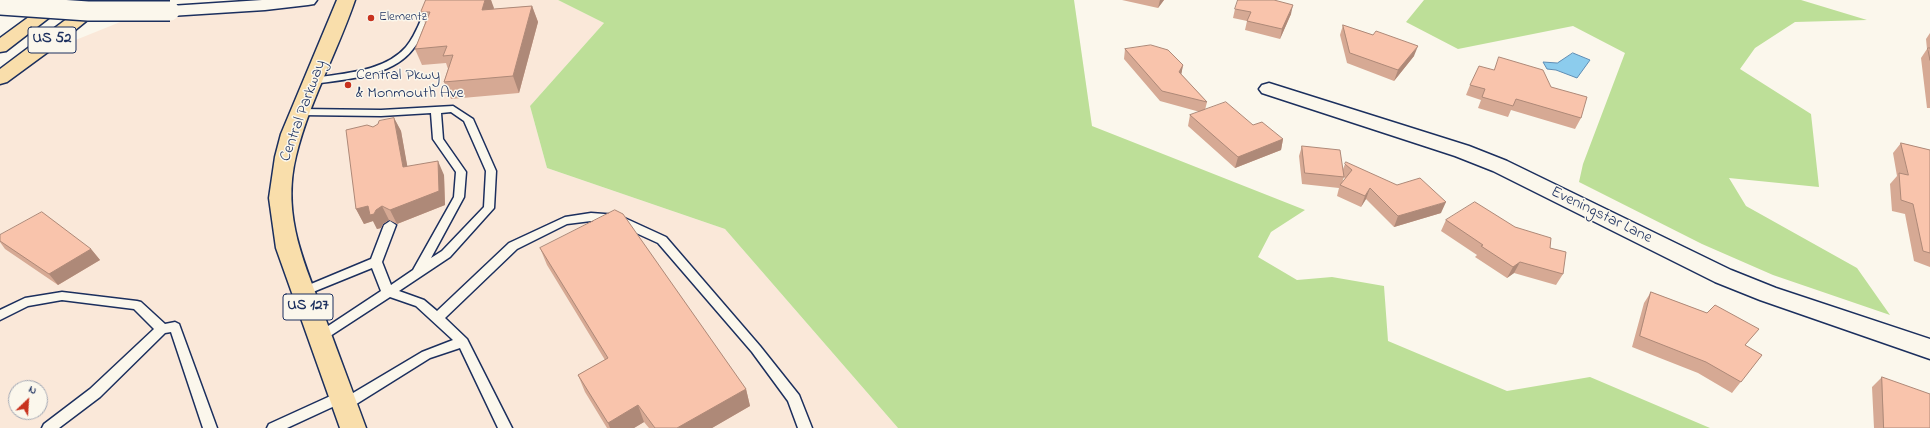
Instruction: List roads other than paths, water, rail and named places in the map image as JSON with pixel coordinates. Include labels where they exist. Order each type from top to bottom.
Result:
[{"type":"main road","points":[[0,9],[12,0]]},
{"type":"main road","points":[[0,47],[63,0]]},
{"type":"main road","name":"US 52","points":[[0,78],[46,45],[103,0]]},
{"type":"main road","name":"Central Parkway","points":[[346,0],[288,146],[281,182],[281,218],[287,248],[353,428]]},
{"type":"street","points":[[0,5],[88,11],[145,12],[265,5],[308,0]]},
{"type":"street","name":"Eveningstar Lane","points":[[1269,89],[1462,151],[1500,166],[1723,276],[1768,294],[1930,348]]},
{"type":"lane","points":[[314,81],[373,71],[392,62],[408,50],[434,0]]},
{"type":"lane","points":[[301,112],[381,113],[453,109],[468,119],[491,171],[489,208],[446,254],[320,337]]},
{"type":"lane","points":[[418,272],[459,198],[461,172],[438,139],[436,110]]},
{"type":"lane","points":[[380,125],[381,113]]},
{"type":"lane","points":[[437,318],[513,246],[565,221],[591,217],[614,218],[662,240],[756,349],[794,398],[805,428]]},
{"type":"lane","points":[[387,292],[376,262],[390,226]]},
{"type":"lane","points":[[303,292],[376,262]]},
{"type":"lane","points":[[387,292],[420,303],[464,342],[505,428]]},
{"type":"lane","points":[[0,315],[25,302],[62,296],[137,305],[162,329]]},
{"type":"lane","points":[[49,428],[95,393],[162,329],[175,327],[210,428]]},
{"type":"lane","points":[[274,428],[343,400],[426,355],[464,342]]},
{"type":"water","points":[[1573,53],[1590,60],[1577,78],[1556,70],[1547,69],[1543,62],[1557,63]]},
{"type":"place","name":"Elementz","points":[[371,18]]},
{"type":"place","name":"Central Pkwy & Monmouth Ave","points":[[348,85]]}]
